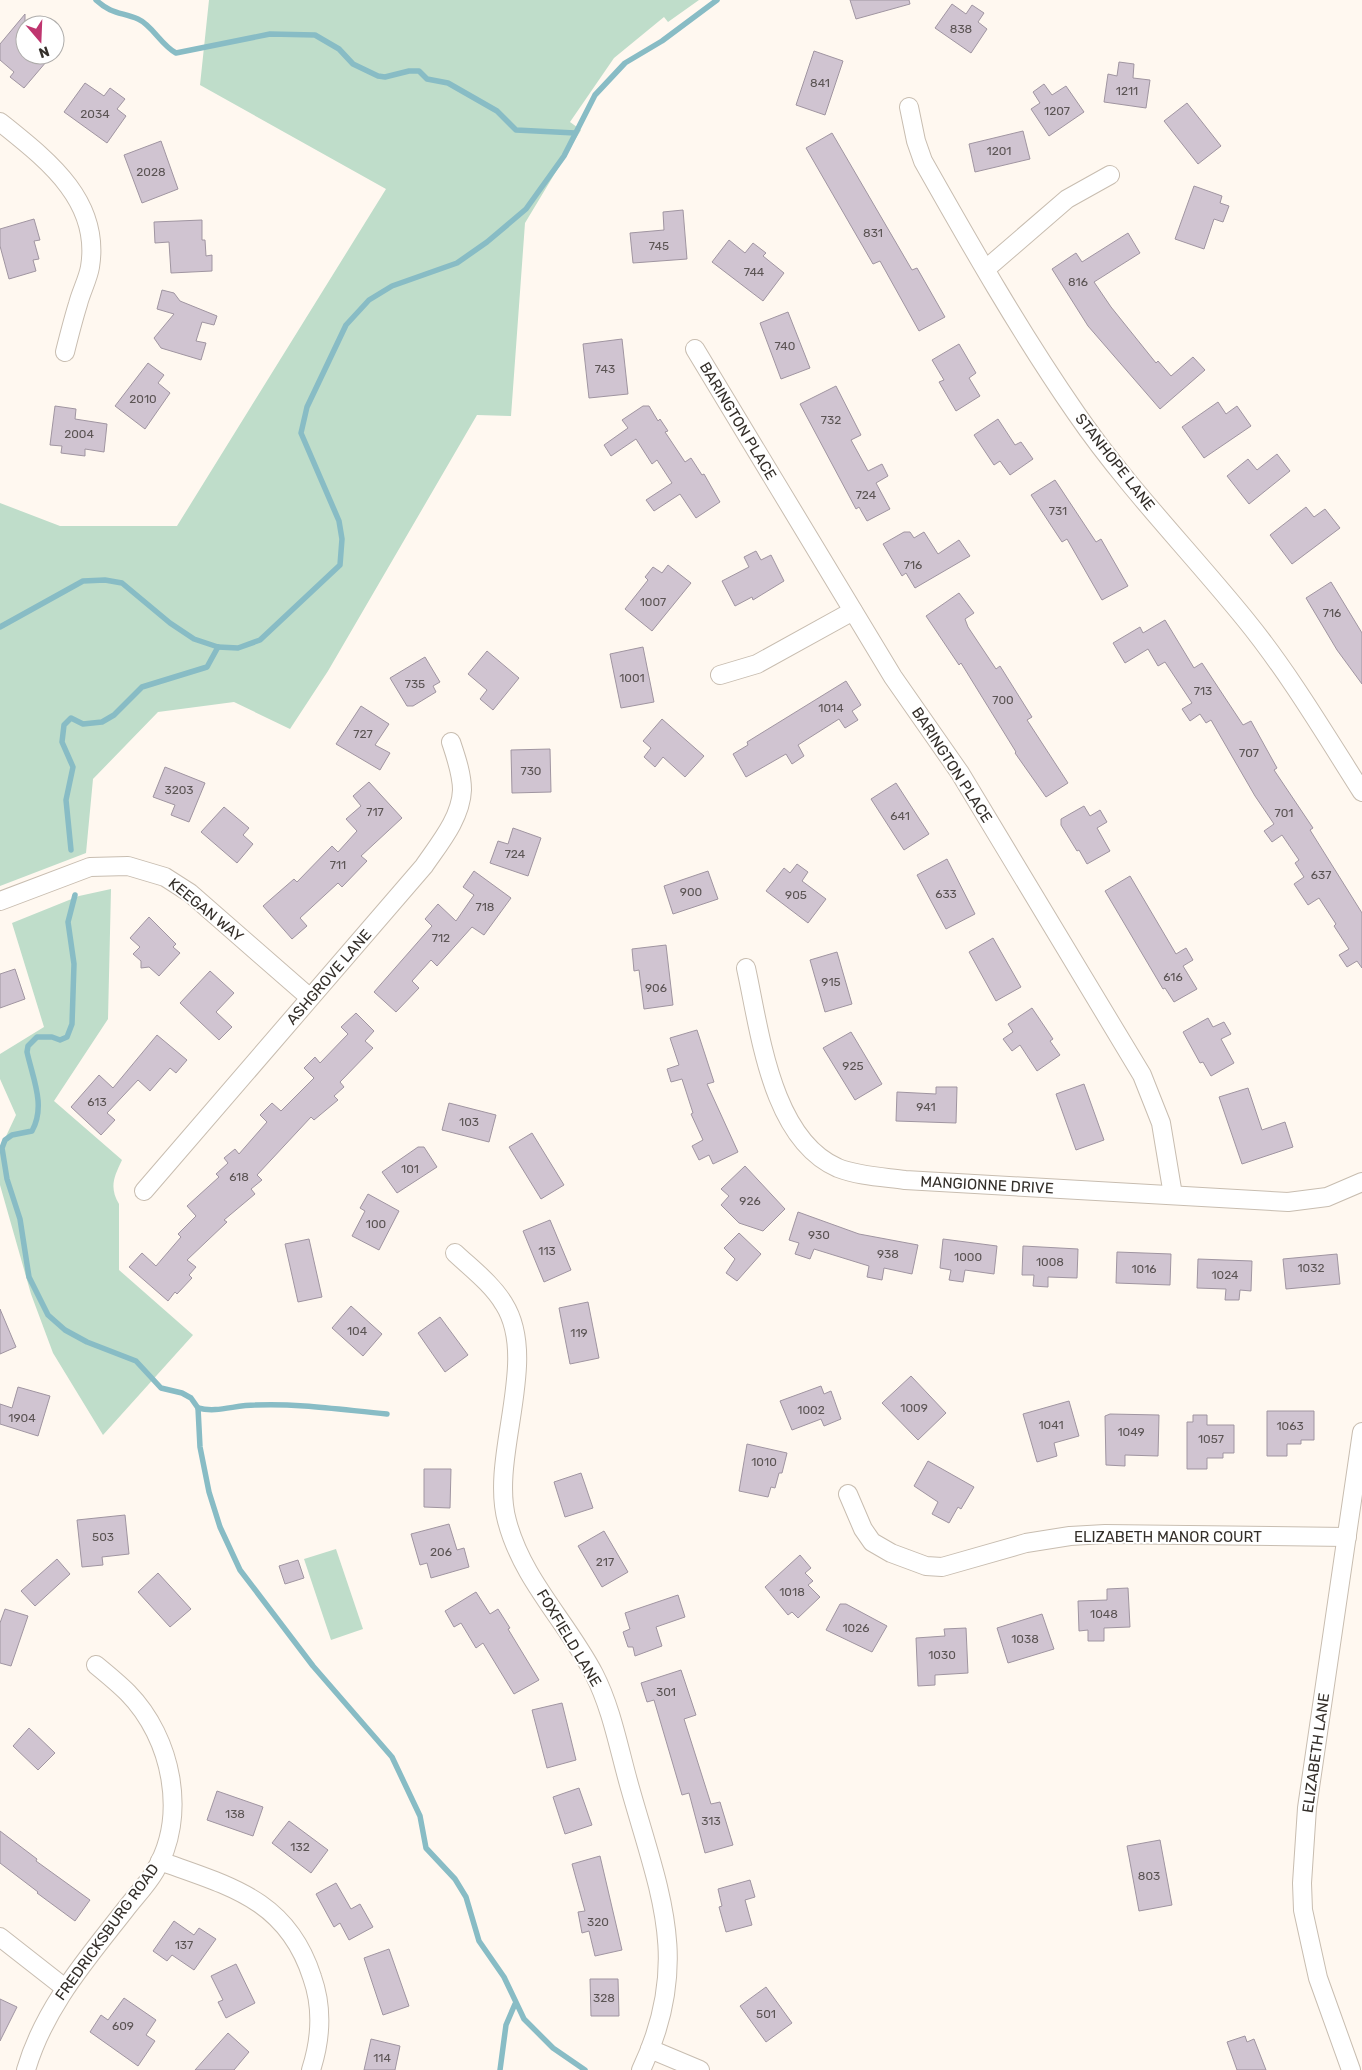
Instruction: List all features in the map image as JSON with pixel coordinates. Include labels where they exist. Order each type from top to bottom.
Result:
[{"type":"street","name":"STANHOPE LANE","points":[[909,107],[916,141],[924,161],[986,269],[1076,413],[1111,460],[1247,621],[1292,682],[1362,792]]},
{"type":"street","points":[[0,122],[43,156],[64,177],[80,204],[91,239],[90,267],[65,352]]},
{"type":"street","points":[[986,269],[1067,199],[1110,175]]},
{"type":"street","name":"BARINGTON PLACE","points":[[695,349],[893,677],[960,773],[1142,1075],[1161,1123],[1173,1195]]},
{"type":"street","points":[[720,675],[757,664],[853,611]]},
{"type":"street","name":"ASHGROVE LANE","points":[[144,1191],[424,866],[457,813],[462,791],[459,769],[451,742]]},
{"type":"street","name":"KEEGAN WAY","points":[[0,901],[90,867],[128,866],[165,877],[190,893],[310,997]]},
{"type":"street","name":"MANGIONNE DRIVE","points":[[746,968],[770,1074],[780,1102],[798,1135],[823,1159],[838,1168],[854,1173],[905,1180],[1288,1202],[1327,1197],[1362,1182]]},
{"type":"street","name":"FOXFIELD LANE","points":[[455,1253],[490,1285],[511,1317],[514,1332],[516,1370],[502,1498],[506,1521],[516,1551],[569,1633],[601,1691],[657,1885],[668,1937],[669,1979],[661,2019],[641,2070]]},
{"type":"street","name":"ELIZABETH LANE","points":[[1351,2070],[1318,1978],[1303,1910],[1302,1882],[1307,1808],[1362,1432]]},
{"type":"street","name":"ELIZABETH MANOR COURT","points":[[848,1494],[862,1529],[872,1542],[891,1553],[926,1566],[942,1567],[1026,1543],[1078,1535],[1347,1537]]},
{"type":"street","name":"FREDRICKSBURG ROAD","points":[[26,2070],[45,2020],[65,1988],[154,1872],[168,1837],[172,1815],[170,1775],[165,1757],[146,1716],[128,1693],[96,1665]]},
{"type":"street","points":[[160,1861],[242,1892],[280,1919],[289,1929],[305,1956],[316,1988],[319,2008],[319,2042],[311,2070]]},
{"type":"street","points":[[0,1938],[65,1988]]},
{"type":"street","points":[[650,2049],[700,2070]]},
{"type":"green space","points":[[209,0],[699,0],[668,22],[664,17],[614,58],[570,122],[581,130],[525,223],[511,416],[477,415],[328,671],[290,729],[234,702],[158,712],[93,779],[86,853],[0,886],[0,503],[60,526],[177,526],[386,189],[200,85]]},
{"type":"green space","points":[[111,889],[108,1019],[54,1101],[122,1160],[113,1187],[119,1204],[119,1270],[193,1335],[103,1435],[53,1353],[31,1294],[0,1185],[0,1149],[16,1115],[0,1079],[0,1054],[44,1027],[12,923],[79,896]]},
{"type":"green space","points":[[336,1549],[363,1629],[331,1640],[304,1559]]},
{"type":"building","points":[[850,0],[909,0],[910,4],[856,19]]},
{"type":"building","points":[[952,4],[966,14],[972,5],[984,13],[978,22],[987,29],[971,53],[935,28]]},
{"type":"building","points":[[15,26],[15,65],[44,65],[24,88],[10,77],[14,72],[0,60],[0,44]]},
{"type":"building","points":[[814,51],[843,61],[825,115],[796,105]]},
{"type":"building","points":[[1119,62],[1134,64],[1133,78],[1150,80],[1146,108],[1104,102],[1108,74],[1117,76]]},
{"type":"building","points":[[85,83],[104,96],[110,88],[125,99],[117,109],[126,116],[107,143],[64,112]]},
{"type":"building","points":[[1044,84],[1052,95],[1066,86],[1084,112],[1049,136],[1031,109],[1040,103],[1033,92]]},
{"type":"building","points":[[1187,103],[1221,146],[1198,164],[1164,121]]},
{"type":"building","points":[[1023,131],[1030,159],[975,172],[969,144]]},
{"type":"building","points":[[832,133],[912,270],[917,268],[945,317],[919,331],[880,261],[873,264],[806,148]]},
{"type":"building","points":[[161,141],[178,189],[142,203],[124,155]]},
{"type":"building","points":[[1194,186],[1222,196],[1220,203],[1229,206],[1223,222],[1214,219],[1204,249],[1175,239]]},
{"type":"building","points":[[683,210],[687,259],[633,263],[630,233],[664,230],[663,212]]},
{"type":"building","points":[[34,219],[40,240],[34,241],[39,259],[33,260],[36,271],[9,279],[0,246],[0,229]]},
{"type":"building","points":[[202,220],[202,240],[205,240],[206,256],[212,255],[212,271],[171,273],[169,242],[155,243],[154,222]]},
{"type":"building","points":[[1128,233],[1140,253],[1094,282],[1111,307],[1156,363],[1158,361],[1171,376],[1193,357],[1205,370],[1160,409],[1088,326],[1052,269],[1076,253],[1082,262]]},
{"type":"building","points":[[729,240],[745,253],[753,243],[766,253],[763,256],[784,273],[763,301],[712,262]]},
{"type":"building","points":[[162,290],[174,293],[180,301],[217,316],[214,325],[202,322],[196,341],[206,343],[201,360],[161,348],[154,338],[174,314],[157,309]]},
{"type":"building","points":[[788,312],[810,368],[781,379],[760,323]]},
{"type":"building","points":[[622,339],[628,394],[589,398],[583,344]]},
{"type":"building","points":[[959,344],[976,373],[969,378],[980,396],[956,411],[939,382],[944,380],[932,360]]},
{"type":"building","points":[[148,363],[164,375],[158,383],[170,393],[145,429],[115,406]]},
{"type":"building","points":[[836,386],[861,435],[851,440],[868,471],[882,464],[888,476],[876,483],[890,509],[867,521],[859,507],[856,509],[800,404]]},
{"type":"building","points":[[1218,402],[1226,414],[1237,406],[1251,426],[1204,458],[1182,427]]},
{"type":"building","points":[[55,406],[76,409],[75,419],[107,424],[104,452],[85,449],[85,456],[61,453],[62,446],[50,445]]},
{"type":"building","points":[[643,406],[649,406],[658,421],[660,419],[668,431],[665,432],[685,462],[691,458],[702,475],[704,474],[720,502],[696,518],[680,494],[654,511],[646,500],[672,483],[657,460],[652,464],[636,439],[611,456],[604,445],[628,428],[622,420]]},
{"type":"building","points":[[998,419],[1015,445],[1021,442],[1033,459],[1010,475],[1000,461],[994,465],[974,435]]},
{"type":"building","points":[[1277,454],[1290,471],[1249,504],[1227,476],[1248,459],[1257,470]]},
{"type":"building","points":[[1055,480],[1096,542],[1101,539],[1128,586],[1102,600],[1067,539],[1062,542],[1031,495]]},
{"type":"building","points":[[1306,507],[1314,517],[1325,509],[1340,528],[1292,564],[1270,535]]},
{"type":"building","points":[[904,532],[910,532],[914,538],[924,532],[938,554],[959,540],[970,556],[915,588],[906,573],[902,576],[883,544]]},
{"type":"building","points":[[756,551],[761,560],[771,555],[784,581],[753,600],[752,597],[735,606],[722,581],[749,567],[744,557]]},
{"type":"building","points":[[668,565],[691,583],[652,631],[625,609],[648,580],[645,577],[653,567],[662,573]]},
{"type":"building","points":[[1331,582],[1362,633],[1362,684],[1337,650],[1306,598]]},
{"type":"building","points":[[959,593],[974,613],[965,619],[968,627],[996,669],[1000,666],[1032,717],[1027,720],[1068,783],[1046,797],[1015,753],[961,663],[959,665],[926,616]]},
{"type":"building","points":[[1165,620],[1194,668],[1202,663],[1243,725],[1251,721],[1277,768],[1274,770],[1313,828],[1310,830],[1362,913],[1362,968],[1357,961],[1347,967],[1339,955],[1349,949],[1334,926],[1336,924],[1319,898],[1308,905],[1294,884],[1304,877],[1295,863],[1299,860],[1282,835],[1272,842],[1264,831],[1274,824],[1255,796],[1211,720],[1206,723],[1200,714],[1190,721],[1182,709],[1192,703],[1165,662],[1158,666],[1148,649],[1125,663],[1113,643],[1140,627],[1143,633]]},
{"type":"building","points":[[643,647],[654,702],[621,708],[610,654]]},
{"type":"building","points":[[487,651],[519,678],[493,710],[480,699],[487,690],[468,674]]},
{"type":"building","points":[[425,657],[440,682],[433,686],[436,692],[413,706],[407,706],[390,678]]},
{"type":"building","points":[[846,681],[861,705],[852,711],[858,720],[845,728],[839,719],[798,745],[804,756],[792,764],[786,754],[746,777],[733,754],[748,745],[747,742]]},
{"type":"building","points":[[361,706],[389,724],[375,745],[390,753],[380,770],[336,744]]},
{"type":"building","points":[[662,719],[704,756],[685,777],[663,757],[655,767],[644,757],[651,748],[643,741]]},
{"type":"building","points":[[550,749],[551,792],[512,793],[511,750]]},
{"type":"building","points":[[165,767],[205,783],[189,822],[171,815],[175,805],[153,797]]},
{"type":"building","points":[[369,782],[402,818],[361,856],[367,861],[342,887],[338,883],[300,918],[307,926],[292,939],[263,906],[294,879],[297,882],[332,846],[338,852],[357,831],[346,819],[361,806],[353,796]]},
{"type":"building","points":[[896,783],[929,834],[904,850],[871,799]]},
{"type":"building","points":[[1084,806],[1090,816],[1100,810],[1107,822],[1097,828],[1110,851],[1087,864],[1061,825],[1061,819]]},
{"type":"building","points":[[224,807],[249,828],[243,835],[253,844],[237,863],[201,832]]},
{"type":"building","points":[[513,828],[541,838],[528,876],[490,863],[498,841],[508,844]]},
{"type":"building","points":[[947,859],[975,914],[946,929],[917,875]]},
{"type":"building","points":[[797,864],[808,872],[802,881],[826,899],[808,923],[766,891],[784,868],[790,873]]},
{"type":"building","points":[[474,871],[511,898],[484,935],[472,927],[437,966],[431,960],[412,981],[419,988],[396,1012],[374,992],[432,926],[425,919],[438,904],[456,921],[474,895],[463,887]]},
{"type":"building","points":[[708,871],[718,899],[673,914],[664,886]]},
{"type":"building","points":[[1130,876],[1176,954],[1186,948],[1193,960],[1183,966],[1197,989],[1174,1002],[1165,988],[1163,989],[1105,891]]},
{"type":"building","points":[[149,917],[176,944],[173,947],[180,953],[159,976],[149,967],[141,968],[141,961],[133,954],[140,947],[130,938]]},
{"type":"building","points":[[993,938],[1021,987],[996,1001],[969,952]]},
{"type":"building","points":[[666,945],[673,1005],[644,1009],[639,970],[634,971],[632,949]]},
{"type":"building","points":[[837,952],[852,1004],[825,1012],[810,960]]},
{"type":"building","points":[[15,969],[25,999],[0,1008],[0,974]]},
{"type":"building","points":[[210,971],[234,993],[216,1012],[232,1027],[219,1040],[180,1003]]},
{"type":"building","points":[[1032,1008],[1053,1039],[1050,1041],[1060,1055],[1037,1071],[1020,1045],[1012,1051],[1003,1039],[1013,1032],[1008,1024]]},
{"type":"building","points":[[356,1013],[374,1031],[365,1041],[373,1048],[340,1082],[344,1087],[334,1096],[338,1100],[314,1120],[311,1117],[257,1175],[262,1180],[251,1189],[255,1194],[224,1220],[227,1222],[187,1260],[196,1267],[189,1275],[192,1278],[177,1294],[175,1292],[168,1301],[129,1267],[142,1253],[156,1266],[181,1237],[178,1234],[196,1216],[187,1206],[219,1177],[216,1174],[228,1163],[224,1158],[235,1149],[239,1154],[267,1122],[260,1115],[272,1103],[281,1111],[314,1078],[304,1068],[315,1057],[320,1063],[348,1034],[341,1027]]},
{"type":"building","points":[[1208,1018],[1213,1027],[1224,1022],[1231,1034],[1221,1039],[1234,1063],[1211,1076],[1203,1062],[1200,1063],[1183,1032]]},
{"type":"building","points":[[697,1030],[714,1082],[707,1084],[738,1152],[713,1164],[709,1155],[699,1160],[692,1146],[703,1140],[691,1114],[693,1113],[682,1079],[671,1082],[667,1069],[679,1065],[670,1038]]},
{"type":"building","points":[[851,1032],[882,1084],[855,1100],[823,1048]]},
{"type":"building","points":[[157,1035],[187,1060],[176,1073],[170,1068],[150,1091],[138,1080],[107,1113],[115,1120],[101,1135],[71,1107],[99,1075],[113,1088]]},
{"type":"building","points":[[1084,1084],[1104,1140],[1076,1150],[1056,1094]]},
{"type":"building","points":[[936,1087],[957,1087],[956,1123],[896,1121],[897,1092],[936,1094]]},
{"type":"building","points":[[1248,1088],[1262,1130],[1285,1122],[1293,1147],[1242,1164],[1219,1097]]},
{"type":"building","points":[[449,1103],[496,1115],[489,1142],[442,1130]]},
{"type":"building","points":[[532,1133],[564,1185],[541,1199],[509,1147]]},
{"type":"building","points":[[418,1147],[424,1147],[437,1167],[397,1193],[382,1172]]},
{"type":"building","points":[[745,1166],[785,1209],[763,1231],[739,1223],[721,1205],[729,1196],[721,1189]]},
{"type":"building","points":[[368,1194],[399,1211],[379,1250],[352,1236],[365,1211],[360,1208]]},
{"type":"building","points":[[798,1212],[859,1234],[918,1245],[912,1274],[884,1268],[882,1280],[867,1277],[869,1266],[814,1249],[810,1259],[795,1254],[799,1243],[789,1240]]},
{"type":"building","points":[[550,1220],[571,1270],[544,1282],[523,1231]]},
{"type":"building","points":[[739,1233],[761,1254],[737,1281],[726,1273],[735,1259],[724,1248]]},
{"type":"building","points":[[309,1239],[322,1297],[298,1302],[285,1244]]},
{"type":"building","points":[[943,1239],[997,1246],[994,1274],[965,1270],[963,1282],[949,1280],[951,1270],[940,1268]]},
{"type":"building","points":[[1023,1246],[1078,1249],[1077,1278],[1048,1277],[1048,1287],[1033,1286],[1034,1275],[1022,1275]]},
{"type":"building","points":[[1117,1252],[1171,1254],[1170,1285],[1116,1283]]},
{"type":"building","points":[[1337,1254],[1340,1284],[1286,1289],[1283,1259]]},
{"type":"building","points":[[1198,1259],[1252,1261],[1251,1291],[1240,1290],[1239,1300],[1225,1300],[1226,1289],[1197,1288]]},
{"type":"building","points":[[588,1302],[599,1358],[570,1364],[559,1308]]},
{"type":"building","points":[[351,1306],[382,1334],[363,1356],[332,1328]]},
{"type":"building","points":[[0,1309],[16,1347],[0,1354]]},
{"type":"building","points":[[440,1317],[468,1355],[445,1372],[418,1333]]},
{"type":"building","points":[[911,1376],[946,1413],[918,1440],[882,1403]]},
{"type":"building","points":[[821,1386],[824,1394],[831,1391],[841,1419],[824,1426],[821,1419],[792,1430],[780,1401]]},
{"type":"building","points":[[18,1387],[50,1396],[38,1436],[0,1424],[0,1404],[12,1408]]},
{"type":"building","points":[[1069,1401],[1079,1436],[1054,1443],[1057,1456],[1037,1462],[1023,1414]]},
{"type":"building","points":[[1267,1411],[1314,1411],[1314,1440],[1301,1440],[1301,1444],[1287,1444],[1287,1456],[1267,1456]]},
{"type":"building","points":[[1110,1414],[1159,1415],[1158,1456],[1125,1455],[1125,1466],[1106,1465],[1105,1416]]},
{"type":"building","points":[[1193,1415],[1207,1415],[1207,1425],[1234,1425],[1234,1453],[1223,1453],[1223,1458],[1207,1458],[1207,1469],[1187,1469],[1187,1422],[1193,1422]]},
{"type":"building","points":[[747,1444],[787,1453],[782,1473],[779,1473],[775,1488],[771,1487],[768,1497],[739,1491]]},
{"type":"building","points":[[928,1461],[974,1487],[961,1509],[958,1507],[949,1523],[932,1514],[938,1502],[914,1486]]},
{"type":"building","points":[[424,1469],[451,1469],[450,1508],[424,1507]]},
{"type":"building","points":[[581,1473],[593,1508],[565,1517],[554,1482]]},
{"type":"building","points":[[125,1515],[129,1554],[102,1557],[103,1565],[82,1567],[77,1520]]},
{"type":"building","points":[[449,1524],[457,1550],[464,1548],[469,1567],[431,1578],[427,1563],[420,1565],[411,1534]]},
{"type":"building","points":[[604,1531],[628,1572],[602,1587],[578,1546]]},
{"type":"building","points":[[800,1555],[811,1568],[805,1573],[813,1581],[808,1585],[820,1597],[798,1618],[792,1612],[788,1615],[765,1587]]},
{"type":"building","points":[[57,1559],[70,1574],[35,1606],[21,1591]]},
{"type":"building","points":[[298,1560],[304,1578],[285,1584],[279,1566]]},
{"type":"building","points":[[158,1573],[191,1609],[170,1627],[138,1592]]},
{"type":"building","points":[[1128,1588],[1130,1627],[1104,1628],[1104,1641],[1088,1641],[1088,1630],[1079,1631],[1078,1601],[1107,1600],[1107,1589]]},
{"type":"building","points":[[476,1592],[490,1614],[498,1609],[539,1680],[514,1694],[483,1643],[476,1648],[461,1623],[454,1627],[445,1611]]},
{"type":"building","points":[[678,1595],[685,1617],[656,1627],[662,1646],[635,1656],[633,1647],[628,1647],[623,1632],[630,1629],[625,1613]]},
{"type":"building","points":[[840,1604],[846,1604],[887,1626],[872,1652],[826,1630]]},
{"type":"building","points":[[5,1609],[28,1616],[11,1666],[0,1663],[0,1623]]},
{"type":"building","points":[[1042,1614],[1054,1649],[1008,1663],[997,1628]]},
{"type":"building","points":[[966,1628],[968,1673],[935,1675],[935,1685],[918,1686],[916,1638],[945,1636],[944,1629]]},
{"type":"building","points":[[681,1670],[696,1715],[684,1719],[711,1804],[720,1802],[733,1845],[705,1853],[689,1793],[682,1795],[654,1700],[647,1702],[641,1683]]},
{"type":"building","points":[[562,1703],[576,1760],[547,1768],[532,1710]]},
{"type":"building","points":[[29,1728],[55,1753],[38,1770],[13,1746]]},
{"type":"building","points":[[579,1788],[592,1825],[565,1834],[553,1797]]},
{"type":"building","points":[[217,1791],[263,1807],[253,1836],[207,1820]]},
{"type":"building","points":[[289,1821],[328,1850],[311,1873],[272,1843]]},
{"type":"building","points":[[0,1831],[37,1859],[36,1861],[90,1900],[75,1921],[0,1863]]},
{"type":"building","points":[[1160,1840],[1172,1905],[1139,1911],[1127,1846]]},
{"type":"building","points":[[600,1856],[622,1950],[595,1956],[589,1931],[582,1933],[578,1912],[585,1911],[572,1864]]},
{"type":"building","points":[[750,1880],[755,1897],[745,1900],[752,1925],[726,1932],[719,1907],[722,1906],[718,1889]]},
{"type":"building","points":[[336,1883],[351,1909],[360,1904],[373,1927],[349,1940],[340,1923],[334,1927],[316,1894]]},
{"type":"building","points":[[174,1921],[194,1935],[199,1928],[216,1939],[194,1970],[172,1955],[167,1961],[153,1951]]},
{"type":"building","points":[[389,1949],[409,2006],[383,2015],[364,1958]]},
{"type":"building","points":[[236,1964],[255,2003],[226,2018],[218,2002],[223,2000],[211,1976]]},
{"type":"building","points":[[590,1979],[618,1979],[619,2016],[591,2016]]},
{"type":"building","points":[[766,1987],[792,2023],[766,2042],[740,2006]]},
{"type":"building","points":[[124,1998],[156,2020],[146,2035],[155,2041],[138,2066],[90,2032],[101,2015],[108,2020]]},
{"type":"building","points":[[0,1999],[17,2007],[0,2041]]},
{"type":"building","points":[[228,2033],[249,2052],[234,2070],[195,2070]]},
{"type":"building","points":[[1245,2036],[1247,2042],[1254,2039],[1266,2070],[1237,2070],[1227,2042]]},
{"type":"building","points":[[371,2039],[400,2046],[395,2070],[364,2070]]},
{"type":"waterway","points":[[96,0],[111,10],[143,22],[176,53],[270,34],[315,35],[339,49],[353,64],[378,76],[385,77],[409,71],[419,71],[427,79],[448,83],[497,111],[516,130],[575,133]]},
{"type":"waterway","points":[[0,627],[83,581],[105,580],[122,583],[170,623],[194,639],[218,647],[238,648],[260,640],[340,565],[342,539],[339,521],[301,433],[307,407],[346,325],[369,300],[392,286],[457,263],[487,242],[526,209],[564,156],[595,95],[625,63],[662,41],[717,0]]},
{"type":"waterway","points":[[71,850],[66,800],[73,767],[62,742],[64,725],[71,718],[83,724],[102,722],[114,715],[142,687],[207,667],[218,647]]},
{"type":"waterway","points":[[75,895],[68,922],[74,964],[72,1024],[67,1037],[60,1040],[52,1037],[37,1037],[28,1046],[27,1052],[37,1092],[38,1112],[36,1122],[32,1131],[12,1135],[5,1140],[2,1148],[7,1179],[20,1219],[29,1277],[48,1315],[65,1330],[87,1342],[136,1361],[161,1388],[182,1393],[191,1398],[198,1408],[200,1447],[209,1492],[220,1527],[240,1570],[313,1666],[392,1757],[420,1816],[426,1848],[455,1879],[466,1897],[479,1941],[504,1977],[524,2019],[553,2048],[585,2070]]},
{"type":"waterway","points":[[198,1408],[212,1410],[248,1405],[288,1405],[387,1414]]},
{"type":"waterway","points":[[500,2070],[506,2025],[515,2004]]}]
